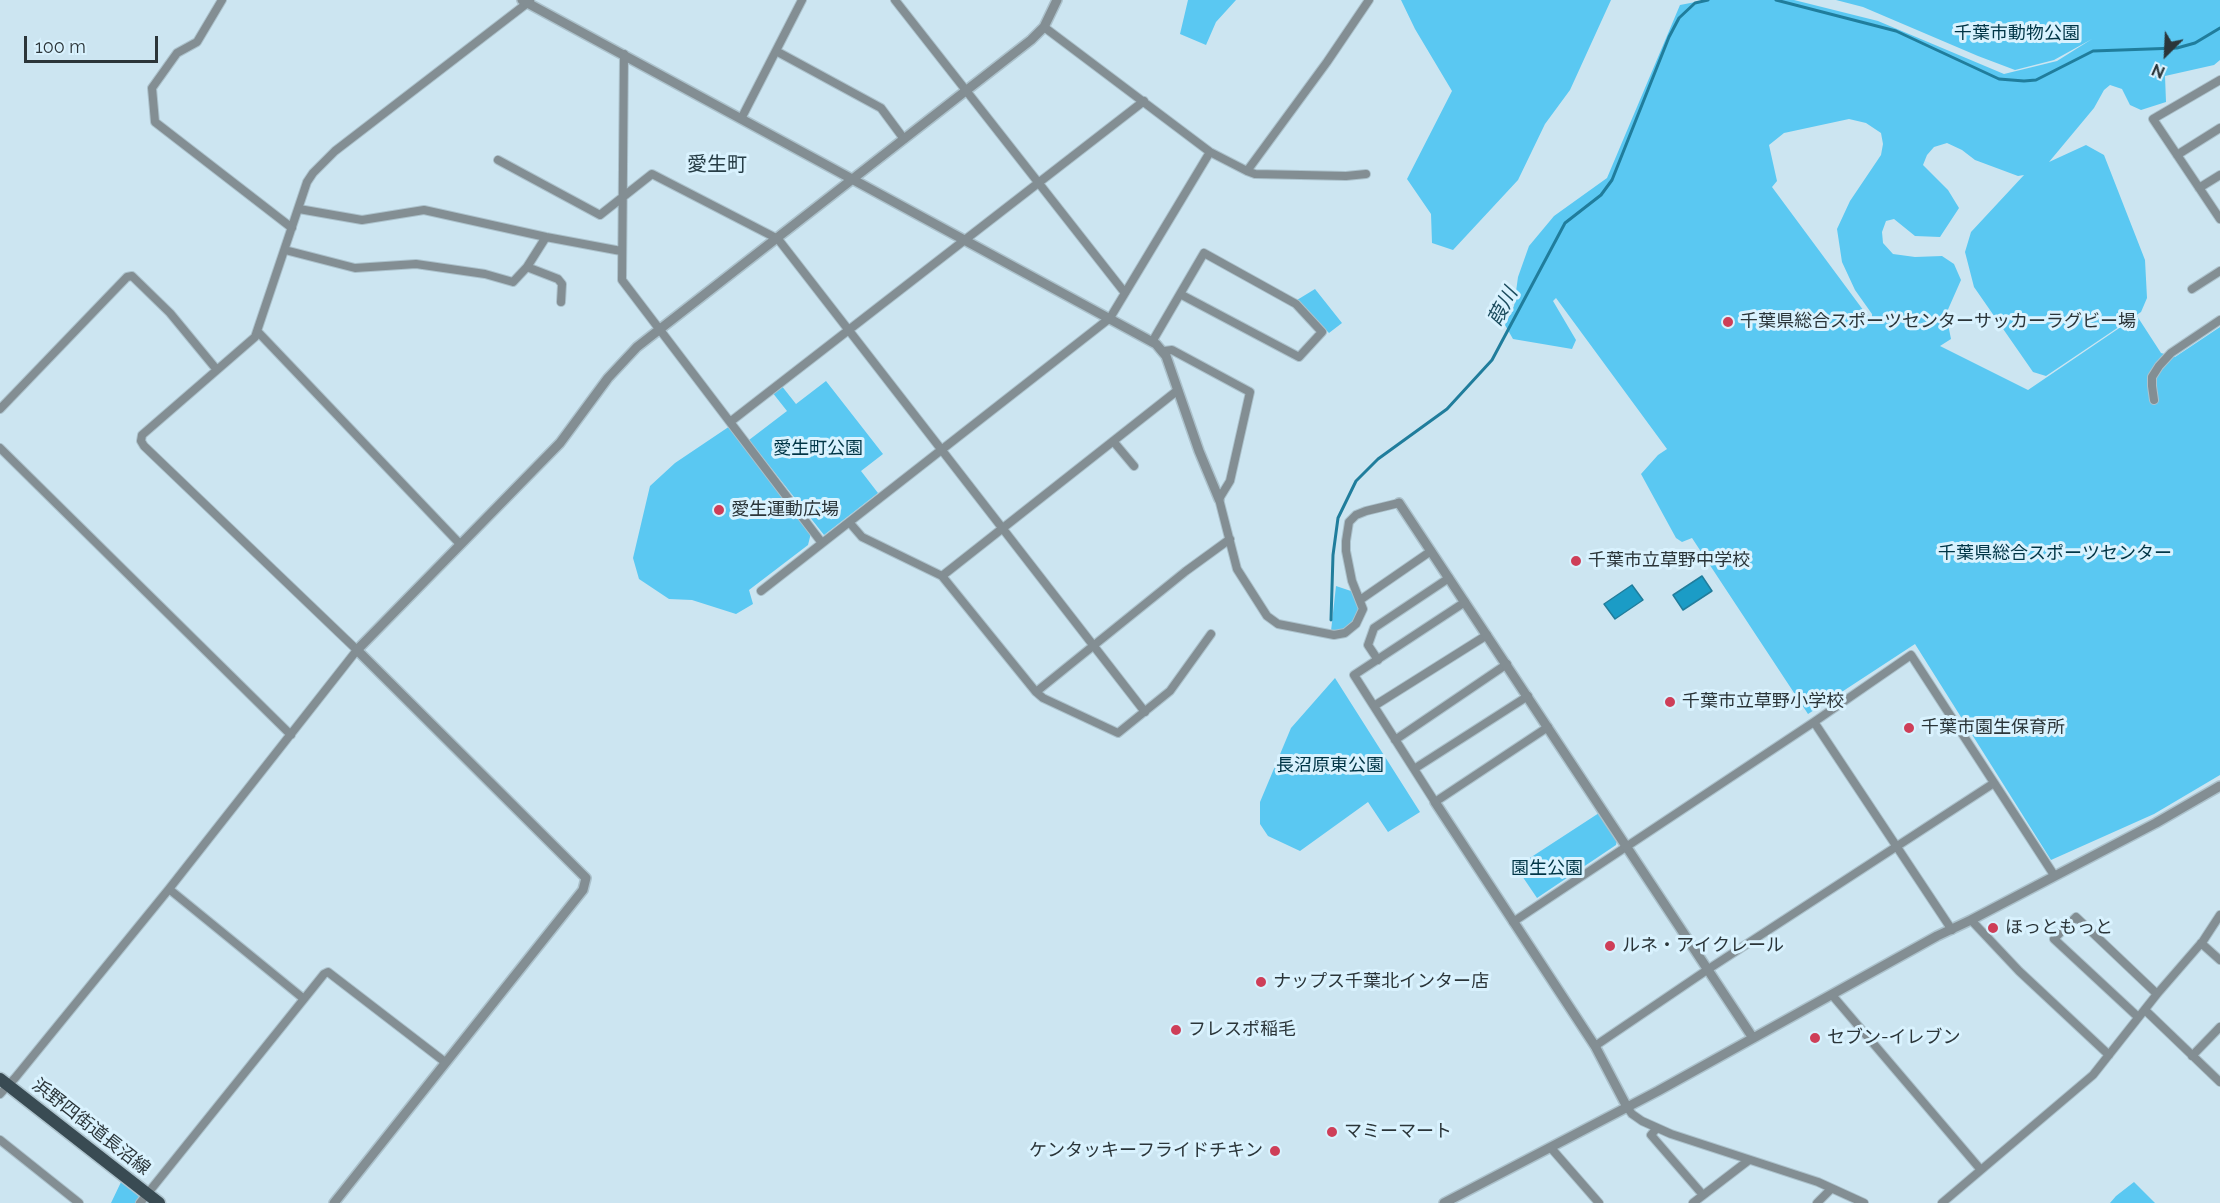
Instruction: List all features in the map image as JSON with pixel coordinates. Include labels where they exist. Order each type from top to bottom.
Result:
[{"type":"main road","name":"浜野四街道長沼線","points":[[2,1086],[144,1198],[159,1203]]},
{"type":"street","points":[[222,0],[197,42],[177,53],[152,88],[155,122],[292,228]]},
{"type":"street","points":[[741,119],[802,0]]},
{"type":"street","points":[[895,0],[1125,293]]},
{"type":"street","points":[[2,1086],[15,1078],[169,889],[357,650],[560,443],[618,367],[660,329],[1031,40],[1044,27],[1058,0]]},
{"type":"street","points":[[1247,171],[1369,0]]},
{"type":"street","points":[[334,1203],[583,890],[586,878],[357,650],[141,441],[148,429],[255,337],[308,182],[335,151],[527,1],[1110,318],[1164,351],[1219,499],[1237,569],[1266,616],[1278,624],[1325,634],[1345,633],[1356,624],[1363,609],[1352,581],[1346,550],[1349,522],[1356,515],[1366,511],[1400,503],[1753,1038]]},
{"type":"street","points":[[1044,27],[1210,152],[1247,171],[1255,174],[1346,176],[1366,174]]},
{"type":"street","points":[[776,51],[881,108],[904,139]]},
{"type":"street","points":[[624,54],[622,280],[822,543]]},
{"type":"street","points":[[2220,80],[2153,119],[2220,219]]},
{"type":"street","points":[[730,422],[1144,101]]},
{"type":"street","points":[[2177,155],[2220,128]]},
{"type":"street","points":[[760,591],[1110,318],[1210,152]]},
{"type":"street","points":[[498,160],[600,215],[652,174],[778,239],[1145,712]]},
{"type":"street","points":[[2199,188],[2220,175]]},
{"type":"street","points":[[299,208],[362,220],[424,210],[621,251]]},
{"type":"street","points":[[285,250],[355,268],[416,264],[485,274],[513,282],[546,237]]},
{"type":"street","points":[[1152,342],[1180,294],[1204,253],[1296,304],[1322,332],[1299,357],[1180,294]]},
{"type":"street","points":[[526,267],[558,279],[562,284],[561,302]]},
{"type":"street","points":[[2192,289],[2220,271]]},
{"type":"street","points":[[0,408],[127,277],[132,276],[170,313],[217,370]]},
{"type":"street","points":[[2154,400],[2152,377],[2159,366],[2171,353],[2220,320]]},
{"type":"street","points":[[258,332],[460,544]]},
{"type":"street","points":[[1164,351],[1172,350],[1250,392],[1230,482],[1219,499]]},
{"type":"street","points":[[942,576],[1178,390]]},
{"type":"street","points":[[1113,441],[1134,466]]},
{"type":"street","points":[[0,448],[291,735]]},
{"type":"street","points":[[849,522],[862,537],[942,576],[1043,698],[1119,733],[1170,691],[1211,634]]},
{"type":"street","points":[[1036,692],[1186,571],[1230,539]]},
{"type":"street","points":[[1360,600],[1431,550]]},
{"type":"street","points":[[1377,660],[1368,645],[1374,628],[1449,578]]},
{"type":"street","points":[[1465,602],[1354,675],[1595,1046],[1627,1107],[1642,1122],[1818,1182],[1864,1203]]},
{"type":"street","points":[[1374,706],[1487,635]]},
{"type":"street","points":[[1513,922],[1911,655],[2054,875]]},
{"type":"street","points":[[1395,740],[1507,664]]},
{"type":"street","points":[[1414,769],[1528,696]]},
{"type":"street","points":[[1814,722],[1952,930]]},
{"type":"street","points":[[1435,802],[1548,727]]},
{"type":"street","points":[[1595,1046],[1707,970],[1994,783]]},
{"type":"street","points":[[1443,1203],[1551,1148],[1936,936],[1952,930],[2156,823],[2220,786]]},
{"type":"street","points":[[169,889],[304,999]]},
{"type":"street","points":[[2138,1017],[2054,939],[2076,917],[2157,994]]},
{"type":"street","points":[[1942,1203],[2082,1085],[2202,943],[2219,919]]},
{"type":"street","points":[[1971,920],[2019,971],[2109,1055]]},
{"type":"street","points":[[2202,943],[2220,960]]},
{"type":"street","points":[[144,1198],[324,974],[328,972],[445,1062]]},
{"type":"street","points":[[1832,995],[1981,1170]]},
{"type":"street","points":[[2145,1010],[2220,1082]]},
{"type":"street","points":[[2192,1056],[2220,1027]]},
{"type":"street","points":[[1657,1128],[1651,1135],[1703,1195]]},
{"type":"street","points":[[0,1140],[79,1203]]},
{"type":"street","points":[[1551,1148],[1599,1203]]},
{"type":"street","points":[[1693,1203],[1749,1160]]},
{"type":"street","points":[[1817,1203],[1832,1189]]},
{"type":"green space","points":[[1188,0],[1236,0],[1216,22],[1206,45],[1180,34]]},
{"type":"green space","points":[[1401,0],[1611,0],[1570,90],[1545,124],[1518,180],[1453,250],[1432,243],[1431,214],[1407,179],[1452,91],[1415,29]]},
{"type":"green space","name":"千葉県総合スポーツセンター","points":[[1706,0],[1794,0],[1878,21],[2004,74],[2057,61],[2092,39],[2054,60],[2015,70],[1863,7],[1836,0],[2220,0],[2220,60],[2214,65],[2165,76],[2166,102],[2141,110],[2130,105],[2122,89],[2110,85],[2049,162],[2086,145],[2104,155],[2145,260],[2147,298],[2141,312],[2046,376],[2033,372],[1974,287],[1965,252],[1971,232],[2024,175],[2018,176],[1975,160],[1962,150],[1947,143],[1934,147],[1927,155],[1923,165],[1948,190],[1959,208],[1940,237],[1915,236],[1894,219],[1886,221],[1882,232],[1883,243],[1893,254],[1915,257],[1942,256],[1954,264],[1961,280],[1946,314],[1951,339],[1940,346],[2028,390],[2137,316],[2161,353],[2175,357],[2220,327],[2220,775],[2154,814],[2051,860],[1915,644],[1808,714],[1692,538],[1682,542],[1676,538],[1641,474],[1658,455],[1667,449],[1556,298],[1553,301],[1576,340],[1572,349],[1513,339],[1505,325],[1514,306],[1518,277],[1529,246],[1554,216],[1607,178],[1680,5]],"holes":[[[1849,119],[1866,123],[1881,133],[1883,144],[1881,155],[1850,201],[1837,229],[1842,262],[1855,290],[1872,314],[1872,322],[1772,187],[1777,181],[1769,145],[1784,133]]]},
{"type":"green space","points":[[1315,289],[1342,323],[1329,333],[1297,300]]},
{"type":"green space","name":"愛生町公園","points":[[826,381],[883,454],[861,471],[878,493],[824,535],[749,440],[787,411],[772,392],[781,385],[796,404]]},
{"type":"green space","name":"愛生運動広場","points":[[730,426],[811,533],[808,545],[749,590],[753,604],[736,614],[692,600],[669,599],[639,579],[633,558],[650,486],[675,463]]},
{"type":"green space","points":[[1336,586],[1354,592],[1358,611],[1353,623],[1343,630],[1331,631]]},
{"type":"green space","name":"長沼原東公園","points":[[1335,678],[1420,812],[1388,832],[1368,802],[1300,851],[1268,836],[1260,824],[1260,802],[1291,728]]},
{"type":"green space","name":"園生公園","points":[[1599,813],[1617,840],[1616,845],[1537,898],[1516,867]]},
{"type":"green space","points":[[122,1180],[140,1195],[136,1203],[111,1203]]},
{"type":"green space","points":[[2134,1182],[2155,1203],[2110,1203],[2116,1196]]},
{"type":"shaded area","points":[[1702,576],[1712,591],[1683,610],[1673,595]]},
{"type":"shaded area","points":[[1632,585],[1643,600],[1615,619],[1604,604]]},
{"type":"waterway","name":"葭川","points":[[1331,620],[1333,555],[1338,518],[1356,481],[1378,459],[1447,409],[1492,360],[1565,223],[1601,195],[1612,180],[1669,37],[1679,18],[1695,3],[1708,0]]},
{"type":"waterway","name":"葭川","points":[[1776,0],[1896,31],[1999,79],[2024,81],[2036,80],[2093,51],[2177,48],[2195,43],[2220,28]]},
{"type":"place","name":"千葉県総合スポーツセンターサッカーラグビー場","points":[[1728,322]]},
{"type":"place","name":"愛生運動広場","points":[[719,510]]},
{"type":"place","name":"千葉市立草野中学校","points":[[1576,561]]},
{"type":"place","name":"千葉市立草野小学校","points":[[1670,702]]},
{"type":"place","name":"千葉市園生保育所","points":[[1909,728]]},
{"type":"place","name":"ほっともっと","points":[[1993,928]]},
{"type":"place","name":"ルネ・アイクレール","points":[[1610,946]]},
{"type":"place","name":"ナップス千葉北インター店","points":[[1261,982]]},
{"type":"place","name":"フレスポ稲毛","points":[[1176,1030]]},
{"type":"place","name":"セブン-イレブン","points":[[1815,1038]]},
{"type":"place","name":"マミーマート","points":[[1332,1132]]},
{"type":"place","name":"ケンタッキーフライドチキン","points":[[1275,1151]]},
{"type":"district","name":"愛生町","points":[[717,165]]},
{"type":"park label","name":"千葉市動物公園","points":[[2017,34]]}]
